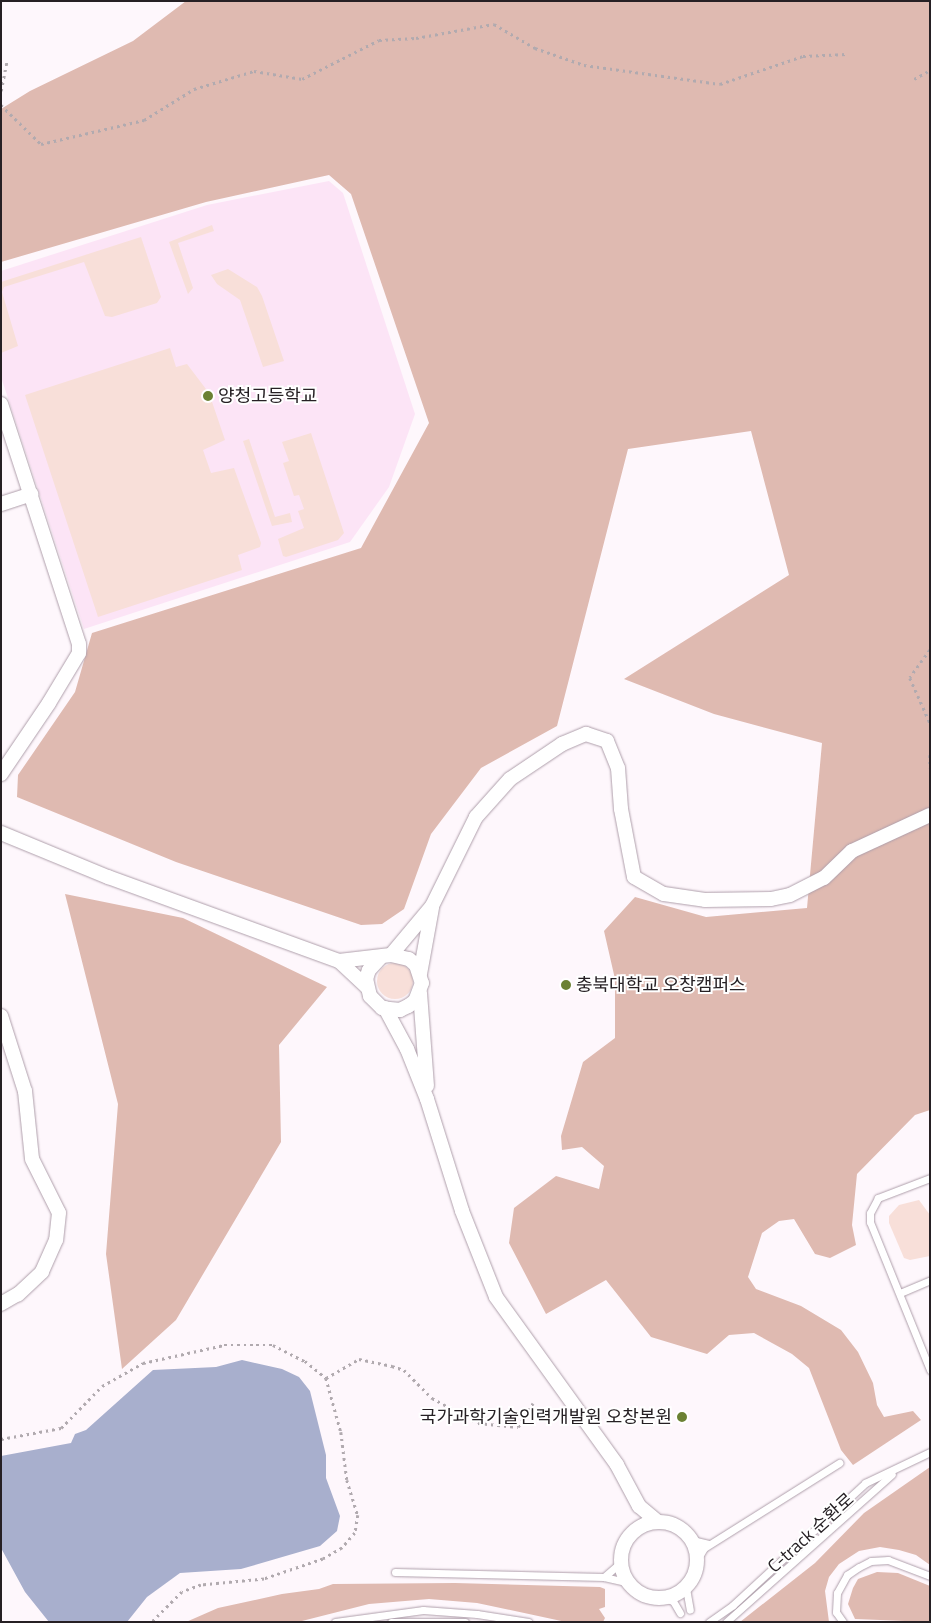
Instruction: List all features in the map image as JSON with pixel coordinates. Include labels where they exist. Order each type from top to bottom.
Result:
[{"type":"street","points":[[1,404],[76,630],[79,653],[3,769]]},
{"type":"street","points":[[1,504],[31,494]]},
{"type":"street","points":[[428,1099],[420,974],[432,906],[476,817],[510,779],[562,744],[586,734],[607,741],[618,768],[621,809],[634,877],[664,894],[705,900],[790,895],[824,878],[852,851],[930,815]]},
{"type":"street","points":[[1,832],[108,877],[339,961],[367,987],[375,1003],[385,1008],[400,1010],[408,1006],[420,992]]},
{"type":"street","points":[[367,987],[369,970],[386,956],[432,906]]},
{"type":"street","points":[[339,961],[386,956],[409,959],[420,974]]},
{"type":"street","points":[[385,1008],[407,1049],[428,1099],[462,1211],[496,1297],[617,1465],[639,1506],[646,1515],[657,1521],[678,1527],[692,1540],[697,1560],[692,1580],[686,1588],[666,1599],[646,1597],[629,1583],[621,1562],[626,1540],[639,1527],[657,1521]]},
{"type":"street","points":[[1,1016],[25,1091],[32,1159],[59,1213],[56,1240],[42,1272],[18,1294],[1,1304]]},
{"type":"street","points":[[639,1506],[639,1527]]},
{"type":"lane","points":[[930,1178],[885,1193],[874,1204],[870,1213],[872,1232],[900,1292],[930,1370]]},
{"type":"lane","points":[[900,1292],[930,1280]]},
{"type":"lane","name":"C-track 순환로","points":[[709,1622],[733,1605],[865,1483],[930,1452]]},
{"type":"lane","name":"C-track 순환로","points":[[726,1622],[877,1485],[921,1456]]},
{"type":"lane","points":[[697,1560],[700,1551],[839,1463]]},
{"type":"lane","points":[[692,1540],[712,1544]]},
{"type":"lane","points":[[842,1622],[836,1612],[837,1593],[847,1575],[858,1567],[871,1561],[888,1560],[930,1576]]},
{"type":"lane","points":[[604,1577],[621,1562]]},
{"type":"lane","points":[[395,1572],[604,1577],[629,1583]]},
{"type":"lane","points":[[686,1588],[690,1610]]},
{"type":"lane","points":[[666,1599],[673,1601],[680,1613]]},
{"type":"lane","points":[[335,1622],[423,1610],[477,1614],[528,1622]]},
{"type":"lane","points":[[390,1622],[465,1622]]},
{"type":"path","points":[[1,105],[40,144],[144,120],[194,89],[254,71],[302,79],[379,40],[416,38],[494,24],[535,48],[584,65],[720,84],[803,56],[847,54]]},
{"type":"path","points":[[1,91],[7,61]]},
{"type":"path","points":[[914,79],[930,70]]},
{"type":"path","points":[[930,650],[910,678],[930,723]]},
{"type":"path","points":[[930,755],[930,768]]},
{"type":"path","points":[[1,1439],[61,1428],[102,1386],[143,1363],[224,1345],[273,1345],[305,1361],[326,1378],[341,1432],[347,1480],[358,1515],[355,1533],[342,1548],[323,1559],[264,1579],[201,1585],[182,1592],[152,1622]]},
{"type":"path","points":[[326,1378],[359,1359],[392,1366],[404,1370],[432,1398],[478,1423],[518,1427],[533,1403]]},
{"type":"shaded area","points":[[186,1],[930,1],[930,1110],[915,1115],[857,1174],[852,1225],[856,1245],[830,1258],[815,1254],[794,1219],[779,1221],[762,1233],[748,1277],[756,1289],[801,1306],[841,1330],[858,1352],[873,1383],[877,1405],[884,1417],[913,1411],[921,1420],[853,1465],[841,1450],[809,1368],[792,1354],[754,1333],[729,1335],[707,1354],[651,1337],[606,1280],[546,1314],[509,1243],[514,1208],[556,1176],[599,1189],[604,1166],[582,1147],[562,1150],[561,1136],[583,1062],[615,1038],[615,979],[604,931],[635,897],[706,917],[807,908],[822,743],[714,714],[624,679],[789,575],[751,431],[628,449],[557,726],[481,768],[431,834],[404,909],[382,924],[361,925],[176,862],[17,797],[18,775],[75,692],[92,633],[361,548],[429,423],[351,194],[329,175],[206,202],[1,262],[1,109],[30,91],[133,41]]},
{"type":"shaded area","name":"양청고등학교","points":[[329,181],[343,193],[415,414],[389,487],[350,542],[84,629],[1,377],[1,271],[207,205]]},
{"type":"shaded area","points":[[212,225],[214,231],[178,243],[193,288],[188,294],[169,242]]},
{"type":"shaded area","points":[[141,237],[161,297],[157,303],[112,317],[105,316],[84,262],[4,287],[2,292],[18,346],[1,353],[1,282]]},
{"type":"shaded area","points":[[228,269],[257,287],[262,296],[284,361],[263,367],[240,300],[217,284],[211,275]]},
{"type":"shaded area","points":[[170,348],[176,367],[187,364],[209,393],[225,440],[203,450],[211,473],[234,468],[261,543],[260,547],[238,555],[242,570],[98,617],[25,395]]},
{"type":"shaded area","points":[[311,433],[344,533],[338,540],[286,557],[283,556],[278,539],[304,528],[298,511],[304,509],[299,495],[294,496],[283,463],[289,461],[282,442]]},
{"type":"shaded area","points":[[249,439],[275,517],[290,513],[292,522],[272,526],[243,441]]},
{"type":"shaded area","points":[[65,894],[183,918],[327,987],[279,1045],[281,1142],[176,1320],[122,1369],[106,1254],[118,1104]]},
{"type":"shaded area","points":[[395,963],[407,969],[413,981],[407,993],[395,999],[383,993],[377,981],[383,969]]},
{"type":"shaded area","points":[[919,1200],[930,1215],[930,1256],[910,1260],[904,1258],[889,1223],[889,1216],[899,1205]]},
{"type":"shaded area","points":[[930,1467],[930,1565],[916,1555],[899,1550],[880,1547],[859,1551],[839,1564],[829,1577],[825,1591],[829,1622],[740,1622],[815,1563],[864,1513]]},
{"type":"shaded area","points":[[877,1572],[898,1573],[930,1586],[930,1622],[855,1619],[848,1604],[853,1588],[858,1579]]},
{"type":"shaded area","points":[[455,1583],[600,1587],[605,1589],[605,1607],[599,1609],[605,1618],[603,1622],[566,1622],[477,1603],[429,1599],[369,1604],[298,1622],[186,1622],[218,1608],[282,1594],[319,1589],[333,1584]]},
{"type":"water","points":[[242,1360],[282,1369],[299,1377],[310,1391],[326,1455],[326,1478],[340,1516],[337,1531],[320,1546],[241,1569],[180,1573],[147,1597],[127,1622],[49,1622],[25,1592],[1,1548],[1,1456],[71,1443],[75,1434],[86,1430],[153,1370],[216,1367]]},
{"type":"place","name":"양청고등학교","points":[[208,396]]},
{"type":"place","name":"충북대학교 오창캠퍼스","points":[[566,985]]},
{"type":"place","name":"국가과학기술인력개발원 오창본원","points":[[682,1417]]}]
